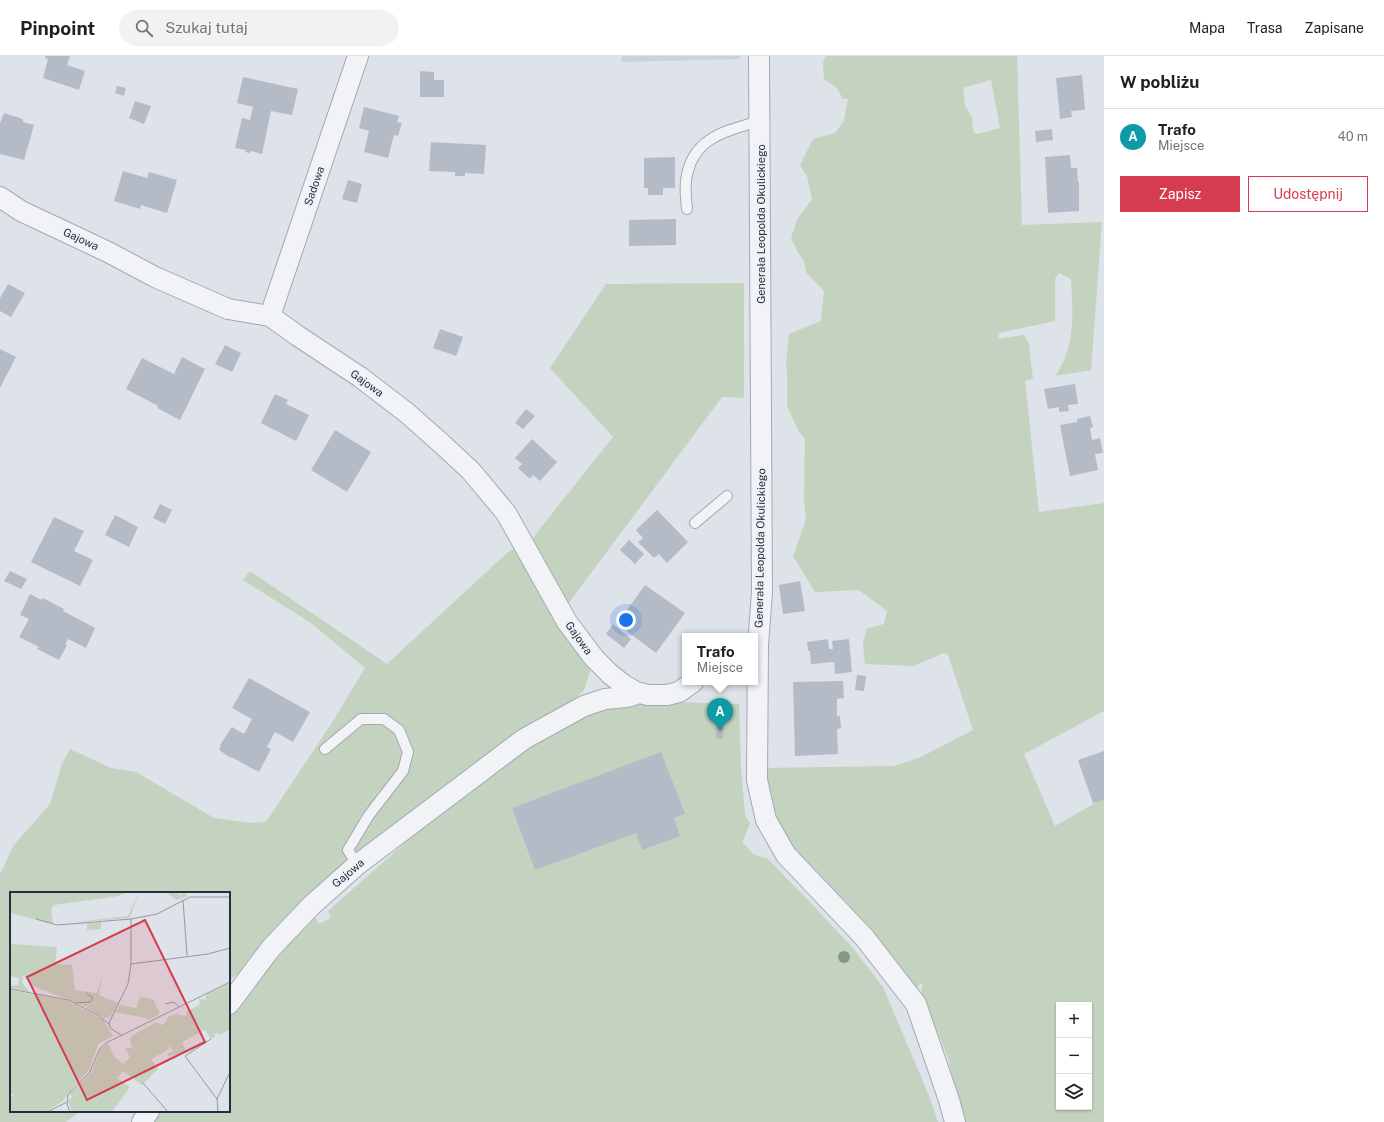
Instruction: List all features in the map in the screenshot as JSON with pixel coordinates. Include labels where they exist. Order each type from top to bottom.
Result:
[{"type":"street","name":"Sadowa","points":[[270,316],[330,156],[358,56]]},
{"type":"street","name":"Generała Leopolda Okulickiego","points":[[757,633],[762,592],[760,56]]},
{"type":"street","name":"Gajowa","points":[[0,197],[21,211],[184,290],[228,309],[270,316],[360,377],[407,413],[471,471],[506,513],[567,622],[594,658],[624,685],[636,692],[648,695],[667,696],[679,692],[689,685]]},
{"type":"street","name":"Generała Leopolda Okulickiego","points":[[756,685],[757,780],[766,820],[786,855],[864,937],[916,1004],[949,1100],[955,1122]]},
{"type":"street","name":"Gajowa","points":[[230,1003],[271,948],[312,905],[357,865],[524,738],[584,706],[605,699],[634,696],[636,692]]},
{"type":"street","points":[[142,1122],[148,1112]]},
{"type":"lane","points":[[686,209],[686,180],[692,158],[704,143],[726,131],[760,121]]},
{"type":"lane","points":[[695,523],[727,496]]},
{"type":"lane","points":[[324,749],[361,719],[384,719],[399,730],[408,752],[403,771],[369,815],[348,850],[357,865]]},
{"type":"shaded area","points":[[622,56],[740,56],[740,59],[621,62]]},
{"type":"green space","points":[[826,56],[1017,56],[1022,225],[1102,222],[1091,370],[1055,376],[1067,354],[1072,329],[1071,279],[1059,273],[1055,279],[1055,321],[999,333],[998,339],[1024,335],[1029,344],[1033,379],[1025,381],[1039,512],[1104,503],[1104,711],[1024,754],[1055,826],[1104,798],[1104,1122],[966,1122],[956,1093],[948,1058],[921,996],[923,982],[912,992],[779,835],[763,768],[895,766],[923,756],[973,730],[948,655],[944,653],[913,666],[865,664],[863,645],[866,629],[884,624],[887,611],[859,590],[815,592],[793,556],[806,520],[804,498],[805,439],[798,430],[787,406],[786,365],[789,334],[821,321],[824,291],[806,272],[804,261],[798,253],[791,238],[797,220],[812,199],[807,176],[800,165],[813,139],[835,133],[844,121],[848,99],[843,99],[837,88],[824,79],[823,62]],"holes":[[[991,80],[1000,128],[977,134],[973,132],[972,117],[965,106],[963,88]]]},
{"type":"green space","points":[[744,283],[744,398],[722,397],[568,604],[531,540],[613,437],[550,368],[606,284]]},
{"type":"green space","points":[[517,547],[587,660],[590,672],[584,690],[570,704],[537,722],[256,962],[230,979],[230,892],[10,892],[10,1112],[80,1112],[66,1122],[0,1122],[0,872],[1,873],[13,846],[50,804],[62,764],[70,749],[111,768],[136,772],[214,818],[252,823],[266,822],[333,721],[365,668],[311,623],[243,580],[250,571],[387,664],[508,552]]},
{"type":"green space","points":[[635,701],[739,704],[741,768],[745,815],[750,824],[742,842],[753,854],[768,859],[806,898],[852,947],[883,987],[929,1096],[938,1122],[154,1122],[161,1112],[230,1112],[230,1015],[248,991],[314,916],[319,924],[331,918],[328,911],[423,827],[575,714]]},
{"type":"building","points":[[46,56],[70,56],[67,65],[85,71],[79,90],[43,78],[48,59],[45,58]]},
{"type":"building","points":[[420,71],[434,72],[434,80],[444,80],[444,97],[420,97]]},
{"type":"building","points":[[1082,75],[1085,110],[1071,111],[1072,117],[1060,119],[1056,78]]},
{"type":"building","points":[[243,77],[298,89],[292,115],[271,111],[262,154],[251,151],[250,153],[245,152],[246,150],[235,148],[242,118],[250,120],[253,107],[237,103]]},
{"type":"building","points":[[117,86],[126,88],[124,96],[115,93]]},
{"type":"building","points":[[135,101],[151,106],[144,124],[129,118]]},
{"type":"building","points":[[364,107],[399,116],[397,122],[402,123],[398,136],[394,135],[388,158],[364,152],[369,131],[359,128]]},
{"type":"building","points":[[4,113],[23,119],[23,122],[34,125],[24,160],[0,154],[0,123]]},
{"type":"building","points":[[1052,129],[1053,140],[1036,142],[1035,131]]},
{"type":"building","points":[[431,142],[486,145],[484,174],[465,173],[465,176],[455,176],[455,172],[429,171]]},
{"type":"building","points":[[1070,155],[1071,168],[1077,168],[1079,182],[1079,211],[1048,213],[1045,157]]},
{"type":"building","points":[[675,157],[675,188],[663,188],[663,195],[648,195],[648,188],[644,188],[644,158]]},
{"type":"building","points":[[123,171],[147,178],[149,172],[177,180],[167,213],[141,205],[140,209],[114,201]]},
{"type":"building","points":[[348,180],[362,184],[357,203],[342,199]]},
{"type":"building","points":[[676,219],[676,245],[629,246],[629,220]]},
{"type":"building","points":[[8,284],[25,293],[11,317],[0,311],[0,298]]},
{"type":"building","points":[[440,329],[463,337],[456,356],[433,348]]},
{"type":"building","points":[[225,345],[241,353],[232,372],[215,364]]},
{"type":"building","points":[[0,349],[16,357],[0,388]]},
{"type":"building","points":[[182,357],[205,369],[180,420],[126,389],[142,358],[174,374]]},
{"type":"building","points":[[1075,384],[1078,404],[1068,405],[1069,411],[1059,412],[1059,407],[1048,409],[1044,389]]},
{"type":"building","points":[[275,394],[288,400],[286,404],[309,415],[296,441],[261,423]]},
{"type":"building","points":[[526,409],[535,416],[523,429],[515,423]]},
{"type":"building","points":[[1090,416],[1093,427],[1090,428],[1092,440],[1100,438],[1103,453],[1095,454],[1098,470],[1070,476],[1060,425],[1077,422],[1077,419]]},
{"type":"building","points":[[335,430],[371,452],[347,492],[311,470]]},
{"type":"building","points":[[532,439],[557,462],[540,481],[533,475],[530,479],[518,468],[522,464],[515,458]]},
{"type":"building","points":[[160,504],[172,510],[165,524],[153,518]]},
{"type":"building","points":[[657,510],[688,542],[667,563],[659,554],[654,558],[638,542],[643,538],[636,530]]},
{"type":"building","points":[[115,515],[138,527],[129,547],[105,535]]},
{"type":"building","points":[[54,517],[84,531],[74,551],[93,560],[80,586],[31,562]]},
{"type":"building","points":[[629,540],[644,554],[635,564],[620,550]]},
{"type":"building","points":[[10,571],[27,579],[21,589],[4,581]]},
{"type":"building","points":[[800,581],[805,611],[783,614],[779,585]]},
{"type":"building","points":[[645,585],[685,613],[656,653],[617,624]]},
{"type":"building","points":[[30,594],[42,600],[43,598],[64,609],[63,611],[95,628],[86,648],[68,639],[65,644],[67,645],[59,660],[37,649],[39,647],[19,637],[29,619],[20,615]]},
{"type":"building","points":[[613,624],[631,639],[624,648],[606,634]]},
{"type":"building","points":[[828,639],[829,649],[833,649],[832,641],[849,639],[852,672],[835,674],[834,662],[811,664],[810,651],[808,651],[807,642]]},
{"type":"building","points":[[857,675],[866,676],[864,691],[855,690]]},
{"type":"building","points":[[249,678],[310,712],[293,742],[275,732],[267,747],[271,749],[259,772],[231,758],[219,750],[220,745],[232,727],[244,734],[252,719],[232,708]]},
{"type":"building","points":[[843,681],[844,698],[837,699],[837,716],[840,716],[841,728],[837,729],[838,754],[795,756],[793,682]]},
{"type":"building","points":[[717,724],[724,724],[723,739],[716,739]]},
{"type":"building","points":[[1104,751],[1104,800],[1093,803],[1078,760]]},
{"type":"building","points":[[661,752],[685,814],[674,818],[680,836],[642,850],[636,833],[535,870],[512,808]]},
{"type":"place","name":"Trafo","points":[[720,731]]}]
